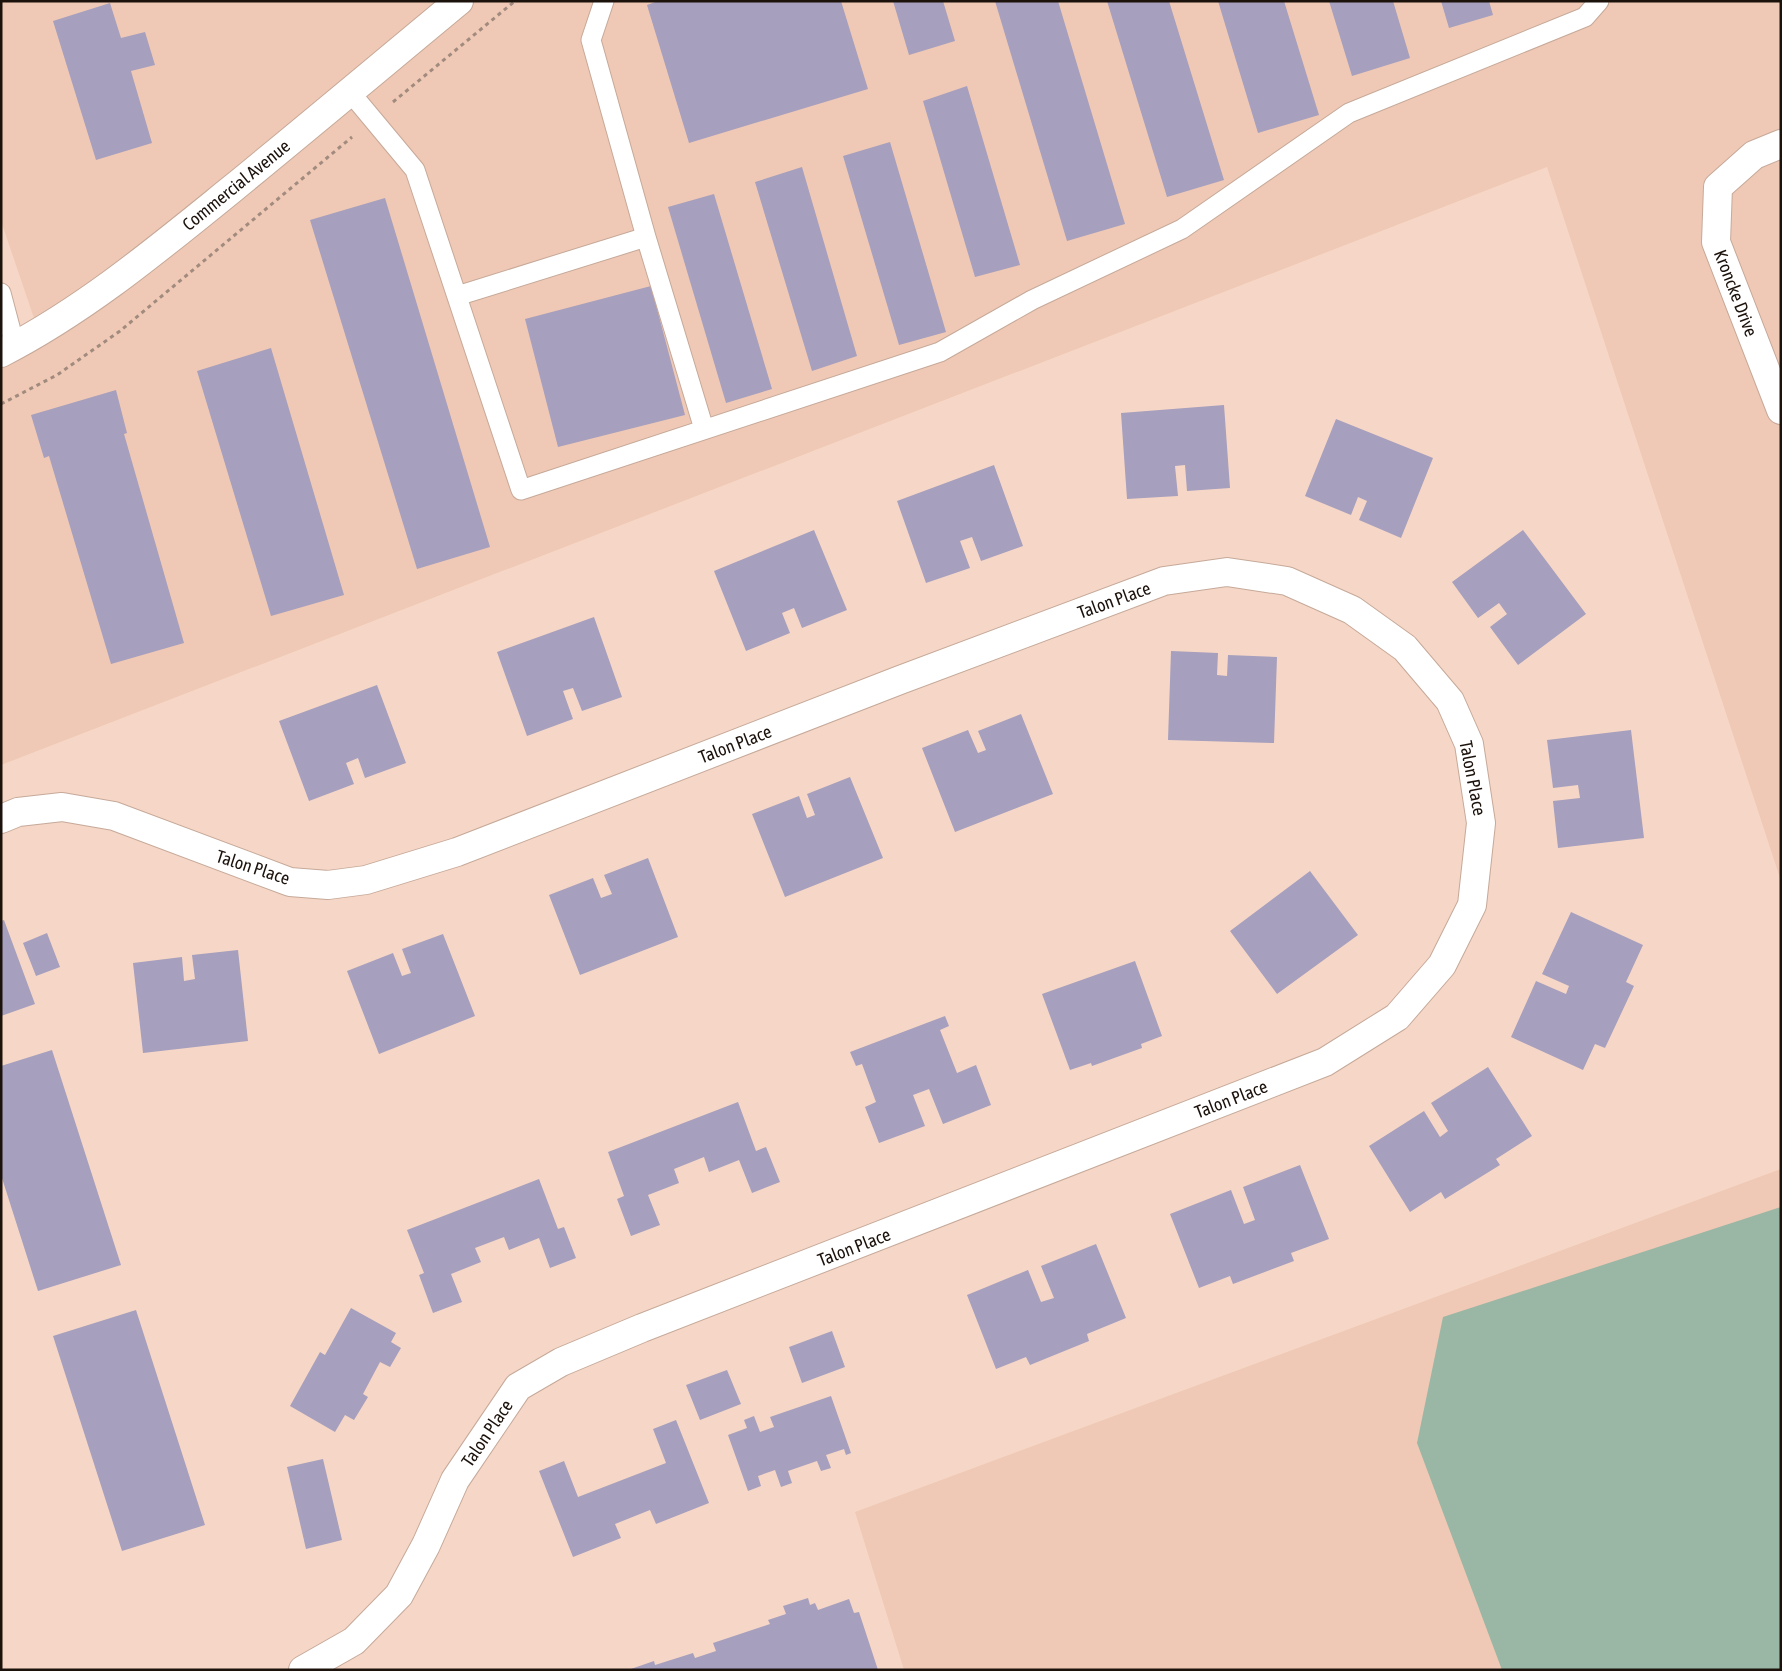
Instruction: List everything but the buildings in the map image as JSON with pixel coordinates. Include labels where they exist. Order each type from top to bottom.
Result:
[{"type":"street","name":"Commercial Avenue","points":[[8,350],[40,334],[180,231],[459,1]]},
{"type":"street","name":"Kroncke Drive","points":[[1781,144],[1754,155],[1718,187],[1716,242],[1781,410]]},
{"type":"street","name":"Talon Place","points":[[1,819],[18,812],[62,807],[114,816],[290,882],[328,886],[366,880],[457,852],[900,680],[1164,581],[1227,572],[1287,580],[1360,615],[1405,648],[1450,701],[1469,744],[1481,823],[1472,905],[1442,965],[1397,1017],[1325,1062],[642,1328],[561,1362],[518,1387],[455,1480],[426,1545],[399,1595],[354,1641],[303,1670]]},
{"type":"lane","points":[[604,1],[591,40],[646,237],[704,429]]},
{"type":"lane","points":[[350,92],[415,170],[521,490],[940,352],[1032,300],[1182,229],[1349,113],[1585,17],[1599,1]]},
{"type":"lane","points":[[457,296],[646,237]]},
{"type":"lane","points":[[1,293],[8,350]]},
{"type":"path","points":[[1,404],[57,376],[120,331],[515,1]]},
{"type":"shaded area","points":[[1,1],[1781,1],[1781,881],[1547,167],[1,765],[1,353],[39,333],[1,221]]},
{"type":"shaded area","points":[[1781,1169],[1781,1670],[904,1670],[855,1512]]},
{"type":"green space","points":[[1781,1207],[1781,1670],[1502,1670],[1417,1443],[1443,1317]]}]
